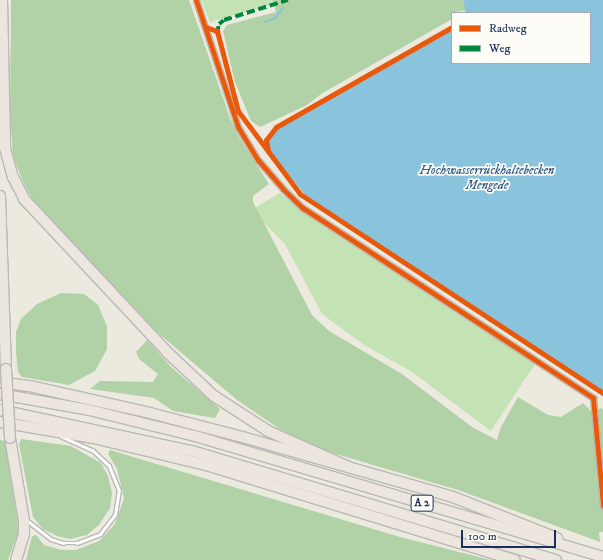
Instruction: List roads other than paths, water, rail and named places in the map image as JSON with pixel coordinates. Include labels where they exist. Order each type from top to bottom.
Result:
[{"type":"highway","points":[[2,0],[5,148],[13,177],[24,199],[168,353],[214,396],[268,431],[349,467]]},
{"type":"highway","points":[[0,196],[10,438],[23,513],[24,534],[16,560]]},
{"type":"highway","points":[[0,382],[34,387],[150,413],[453,497],[540,530],[578,549]]},
{"type":"highway","name":"A 2","points":[[0,394],[89,410],[188,434],[603,557]]},
{"type":"highway","name":"A 2","points":[[0,410],[192,451],[556,560]]},
{"type":"highway","points":[[0,422],[131,446],[206,465],[515,560]]},
{"type":"street","points":[[196,0],[238,127],[258,160],[283,189],[303,208],[594,398],[603,506]]},
{"type":"lane","points":[[23,513],[29,522],[51,539],[77,543],[88,541],[108,526],[118,502],[119,491],[114,475],[101,457],[93,451],[39,428]]},
{"type":"water","name":"Hochwasserrückhaltebecken Mengede","points":[[464,0],[603,0],[603,391],[309,200],[269,150],[267,141],[273,132],[324,101],[451,30],[451,64],[591,64],[591,12],[465,12]]},
{"type":"waterway","points":[[265,22],[275,18],[283,8]]}]
